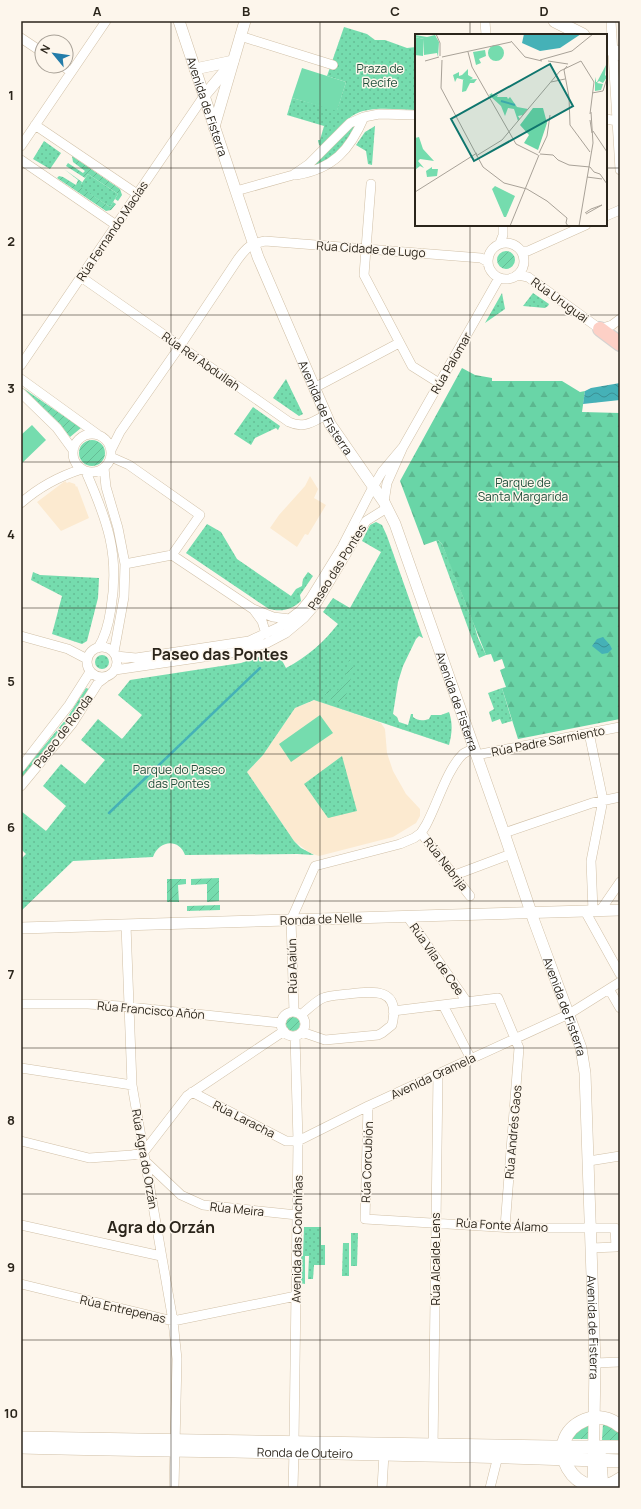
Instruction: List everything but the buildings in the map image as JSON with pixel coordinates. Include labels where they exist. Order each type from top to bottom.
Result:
[{"type":"main road","points":[[555,21],[581,34]]},
{"type":"main road","points":[[600,329],[620,344]]},
{"type":"main road","points":[[620,1426],[606,1418],[595,1417],[580,1422],[573,1427],[568,1434],[563,1453],[566,1466],[579,1482],[598,1487],[611,1484],[620,1479]]},
{"type":"main road","name":"Ronda de Outeiro","points":[[21,1438],[175,1446]]},
{"type":"main road","name":"Ronda de Outeiro","points":[[21,1448],[175,1446],[434,1450],[597,1454],[620,1461]]},
{"type":"main road","name":"Ronda de Outeiro","points":[[294,1447],[384,1454],[434,1450],[498,1456],[563,1453]]},
{"type":"main road","name":"Ronda de Outeiro","points":[[597,1454],[620,1447]]},
{"type":"main road","points":[[617,1488],[620,1484]]},
{"type":"street","points":[[74,69],[106,21]]},
{"type":"street","name":"Avenida de Fisterra","points":[[179,21],[253,244],[314,388],[335,433],[370,491],[395,524],[504,833],[530,912],[581,1048],[584,1061],[589,1161],[598,1487]]},
{"type":"street","points":[[214,127],[245,21]]},
{"type":"street","points":[[485,21],[486,34]]},
{"type":"street","points":[[611,21],[620,170]]},
{"type":"street","points":[[240,36],[333,65]]},
{"type":"street","points":[[21,38],[34,47]]},
{"type":"street","points":[[195,69],[233,61]]},
{"type":"street","points":[[204,96],[233,61]]},
{"type":"street","points":[[21,146],[71,74]]},
{"type":"street","name":"Rúa Fernando Macías","points":[[21,365],[204,96]]},
{"type":"street","points":[[293,175],[309,164],[350,123],[364,117],[379,114],[415,115]]},
{"type":"street","points":[[236,191],[293,175],[308,173],[321,169],[334,162],[346,149],[364,117]]},
{"type":"street","points":[[607,120],[617,121]]},
{"type":"street","points":[[35,125],[137,194]]},
{"type":"street","points":[[21,160],[116,225]]},
{"type":"street","points":[[371,184],[364,275],[412,366],[439,383]]},
{"type":"street","points":[[607,216],[620,210]]},
{"type":"street","points":[[500,243],[503,235],[503,226]]},
{"type":"street","points":[[521,251],[528,251],[584,226]]},
{"type":"street","name":"Rúa Cidade de Lugo","points":[[253,244],[265,241],[481,258],[488,262]]},
{"type":"street","points":[[505,242],[514,244],[521,251],[524,257],[524,264],[518,275],[508,279],[499,278],[491,272],[488,262],[492,248],[505,242]]},
{"type":"street","points":[[21,503],[37,490],[70,473],[84,471],[96,472],[104,468],[109,463],[111,453],[120,432],[238,259],[246,248],[253,244]]},
{"type":"street","name":"Rúa Uruguai","points":[[518,275],[528,277],[600,329]]},
{"type":"street","name":"Rúa Rei Abdullah","points":[[81,277],[289,422],[297,425],[305,425],[326,415]]},
{"type":"street","name":"Rúa Palomar","points":[[383,508],[386,483],[402,448],[499,278]]},
{"type":"street","points":[[600,329],[612,325],[620,319]]},
{"type":"street","points":[[314,388],[399,343]]},
{"type":"street","points":[[21,379],[106,440],[111,453],[200,515],[172,555],[125,564]]},
{"type":"street","points":[[21,393],[48,418],[73,450],[75,462],[84,471],[105,519],[111,542],[114,564],[114,594],[110,618],[98,648]]},
{"type":"street","points":[[73,450],[75,444],[82,437],[88,434],[97,434]]},
{"type":"street","name":"Rúa Palomar","points":[[370,491],[382,472],[402,448]]},
{"type":"street","points":[[104,468],[106,487],[118,528],[125,564],[124,597],[115,654],[117,663],[115,670],[110,676],[106,677],[97,677],[90,672],[87,659],[91,652],[98,648],[106,648],[115,654]]},
{"type":"street","name":"Paseo das Pontes","points":[[370,491],[365,505],[366,510],[368,512],[383,508]]},
{"type":"street","name":"Paseo das Pontes","points":[[115,654],[136,658],[244,642],[266,634],[290,619],[310,599],[318,588],[348,535],[370,491]]},
{"type":"street","name":"Paseo das Pontes","points":[[115,670],[238,652],[266,643],[286,633],[304,618],[317,603],[366,521],[383,508]]},
{"type":"street","points":[[172,555],[253,609],[273,617],[290,619]]},
{"type":"street","points":[[253,609],[262,621],[266,634]]},
{"type":"street","points":[[21,636],[68,649],[87,659]]},
{"type":"street","name":"Paseo de Ronda","points":[[21,767],[69,705],[90,672]]},
{"type":"street","name":"Paseo de Ronda","points":[[21,786],[72,724],[98,683],[106,677]]},
{"type":"street","name":"Rúa Padre Sarmiento","points":[[475,752],[620,727]]},
{"type":"street","points":[[589,733],[603,800],[591,861],[593,911],[620,974]]},
{"type":"street","points":[[291,920],[315,866],[400,844],[414,838],[421,833],[433,811],[451,770],[457,761],[464,753],[475,752]]},
{"type":"street","points":[[504,833],[603,800],[620,797]]},
{"type":"street","name":"Rúa Nebrija","points":[[421,833],[470,896]]},
{"type":"street","points":[[455,875],[511,854]]},
{"type":"street","points":[[593,911],[620,882]]},
{"type":"street","name":"Ronda de Nelle","points":[[21,928],[620,910]]},
{"type":"street","name":"Rúa Vila de Cee","points":[[407,916],[467,1002]]},
{"type":"street","name":"Rúa Aaiún","points":[[291,920],[298,1013]]},
{"type":"street","name":"Rúa Agra do Orzán","points":[[126,925],[132,1085],[173,1321],[177,1359],[174,1488]]},
{"type":"street","name":"Avenida Gramela","points":[[298,1141],[368,1106],[569,1014],[620,982]]},
{"type":"street","points":[[609,989],[620,1008]]},
{"type":"street","points":[[21,1141],[89,1158],[132,1155],[144,1157],[187,1096],[283,1027],[287,1014],[298,1013],[323,998],[370,991],[378,992],[387,996],[394,1010],[392,1024],[378,1035],[325,1040],[299,1034],[289,1035],[283,1027]]},
{"type":"street","name":"Rúa Andrés Gaos","points":[[467,1002],[498,998],[519,1048],[505,1227]]},
{"type":"street","points":[[394,1010],[467,1002]]},
{"type":"street","name":"Rúa Francisco Añón","points":[[21,1004],[88,1004],[129,1007],[283,1027]]},
{"type":"street","name":"Rúa Vila de Cee","points":[[443,1005],[471,1059]]},
{"type":"street","points":[[298,1013],[304,1017],[305,1025],[299,1034]]},
{"type":"street","name":"Avenida das Conchiñas","points":[[293,1488],[299,1034]]},
{"type":"street","points":[[21,1068],[132,1085]]},
{"type":"street","name":"Rúa Alcalde Lens","points":[[434,1450],[438,1074]]},
{"type":"street","name":"Rúa Laracha","points":[[192,1092],[286,1140],[298,1141]]},
{"type":"street","name":"Rúa Corcubión","points":[[365,1219],[368,1106]]},
{"type":"street","points":[[589,1161],[620,1156]]},
{"type":"street","name":"Rúa Meira","points":[[144,1157],[181,1195],[203,1205],[297,1215]]},
{"type":"street","name":"Rúa Fonte Álamo","points":[[365,1219],[505,1227],[618,1227]]},
{"type":"street","points":[[21,1225],[161,1256]]},
{"type":"street","points":[[591,1248],[618,1250],[618,1227]]},
{"type":"street","name":"Rúa Entrepenas","points":[[21,1284],[173,1321],[296,1296]]},
{"type":"street","points":[[595,1362],[620,1362]]},
{"type":"street","points":[[382,1488],[384,1454]]},
{"type":"street","points":[[490,1488],[498,1456]]},
{"type":"shaded area","points":[[310,476],[318,489],[314,498],[326,505],[308,535],[305,534],[297,547],[270,528],[279,515],[305,486]]},
{"type":"shaded area","points":[[65,481],[67,483],[69,482],[75,484],[76,487],[77,486],[89,518],[61,531],[37,502]]},
{"type":"shaded area","points":[[315,700],[381,723],[385,729],[387,753],[393,771],[406,794],[420,809],[420,816],[416,823],[393,837],[319,856],[310,853],[294,841],[247,772],[263,755],[295,708]]},
{"type":"green space","name":"Praza de Recife","points":[[344,27],[367,34],[375,40],[385,40],[407,48],[415,47],[415,110],[366,110],[352,116],[344,122],[322,147],[319,145],[318,140],[320,140],[324,126],[287,115],[292,98],[337,110],[346,82],[327,76]]},
{"type":"green space","points":[[302,68],[346,82],[337,111],[292,98]]},
{"type":"green space","points":[[357,124],[347,142],[324,165],[307,169],[351,127]]},
{"type":"green space","points":[[375,126],[372,165],[368,164],[366,151],[356,145],[365,132]]},
{"type":"green space","points":[[44,141],[61,153],[50,169],[33,159]]},
{"type":"green space","points":[[72,156],[120,189],[122,195],[118,201],[115,199],[118,194],[88,174],[85,178],[66,166],[68,163],[83,173],[85,171],[73,162]]},
{"type":"green space","points":[[64,169],[82,182],[80,187],[110,207],[113,202],[116,204],[111,210],[106,211],[57,178],[59,176],[63,177],[76,185],[78,180]]},
{"type":"green space","points":[[88,174],[118,194],[110,207],[79,187]]},
{"type":"green space","points":[[506,251],[512,254],[515,260],[512,266],[506,269],[500,266],[497,260],[500,254]]},
{"type":"green space","points":[[502,293],[505,309],[485,323]]},
{"type":"green space","points":[[533,293],[549,304],[548,306],[545,308],[523,306]]},
{"type":"green space","name":"Parque de Santa Margarida","points":[[462,368],[475,375],[492,378],[492,381],[562,381],[580,392],[585,391],[582,412],[620,413],[620,719],[518,739],[502,688],[506,687],[500,670],[505,668],[502,659],[494,662],[491,654],[486,655],[442,544],[438,540],[424,545],[400,481]]},
{"type":"green space","points":[[286,379],[303,414],[299,416],[273,398]]},
{"type":"green space","points":[[23,388],[81,428],[70,437],[60,424]]},
{"type":"green space","points":[[253,407],[280,426],[278,430],[276,428],[255,438],[251,445],[234,434]]},
{"type":"green space","points":[[32,425],[46,440],[21,464],[21,435]]},
{"type":"green space","points":[[92,440],[101,444],[105,453],[101,462],[92,466],[83,462],[79,453],[83,444]]},
{"type":"green space","name":"Parque do Paseo das Pontes","points":[[376,522],[382,525],[387,536],[423,638],[419,636],[416,639],[403,666],[398,682],[393,714],[397,717],[399,722],[408,725],[411,714],[419,720],[423,720],[429,719],[431,715],[441,715],[449,712],[452,728],[449,745],[314,700],[295,708],[263,755],[247,772],[294,841],[301,848],[314,855],[185,855],[178,846],[169,843],[160,847],[153,857],[73,861],[21,911],[21,859],[26,854],[21,849],[21,811],[46,831],[66,806],[43,786],[61,764],[85,784],[105,760],[81,740],[98,719],[122,739],[142,715],[118,695],[130,680],[241,663],[277,651],[286,668],[301,659],[321,643],[338,624],[323,612],[333,598],[350,608],[381,552],[362,541],[370,525]]},
{"type":"green space","points":[[207,524],[221,532],[237,559],[291,596],[296,589],[302,586],[303,579],[308,572],[313,576],[300,595],[301,601],[286,610],[269,609],[186,553]]},
{"type":"green space","points":[[436,540],[442,544],[486,655],[479,658]]},
{"type":"green space","points":[[33,572],[40,575],[99,578],[98,598],[87,641],[82,644],[52,634],[62,596],[31,580]]},
{"type":"green space","points":[[99,655],[105,655],[109,659],[109,665],[105,669],[99,669],[95,665],[95,659]]},
{"type":"green space","points":[[349,660],[354,661],[345,699],[338,702],[327,698],[324,692],[325,689],[328,688],[328,690],[334,693],[341,687]]},
{"type":"green space","points":[[86,688],[89,689],[69,719],[21,779],[21,774],[67,718]]},
{"type":"green space","points":[[502,688],[512,721],[502,724],[500,719],[492,722],[489,712],[494,709],[488,693]]},
{"type":"green space","points":[[320,715],[333,733],[291,762],[279,744]]},
{"type":"green space","points":[[342,756],[357,811],[328,818],[304,784]]},
{"type":"green space","points":[[219,878],[219,901],[207,902],[207,884],[191,885],[191,879]]},
{"type":"green space","points":[[167,879],[186,879],[186,884],[178,885],[179,902],[167,902]]},
{"type":"green space","points":[[220,905],[220,910],[187,911],[187,906]]},
{"type":"green space","points":[[293,1017],[298,1019],[300,1024],[298,1029],[293,1031],[288,1029],[286,1024],[288,1019]]},
{"type":"green space","points":[[304,1227],[321,1227],[321,1245],[325,1245],[325,1265],[314,1265],[313,1279],[308,1279],[309,1256],[305,1256],[305,1284],[300,1283],[300,1256],[303,1256]]},
{"type":"green space","points":[[351,1233],[358,1233],[357,1266],[351,1266]]},
{"type":"green space","points":[[343,1243],[349,1243],[349,1276],[342,1276]]},
{"type":"green space","points":[[588,1423],[588,1439],[568,1439]]},
{"type":"green space","points":[[603,1424],[616,1429],[620,1433],[620,1441],[602,1440]]},
{"type":"water","points":[[620,383],[620,400],[583,404],[585,391],[591,388]]},
{"type":"water","points":[[603,637],[612,649],[608,653],[602,654],[592,646],[597,639]]},
{"type":"waterway","points":[[109,813],[260,668]]},
{"type":"district","name":"Paseo das Pontes","points":[[220,654]]},
{"type":"district","name":"Agra do Orzán","points":[[161,1227]]}]
